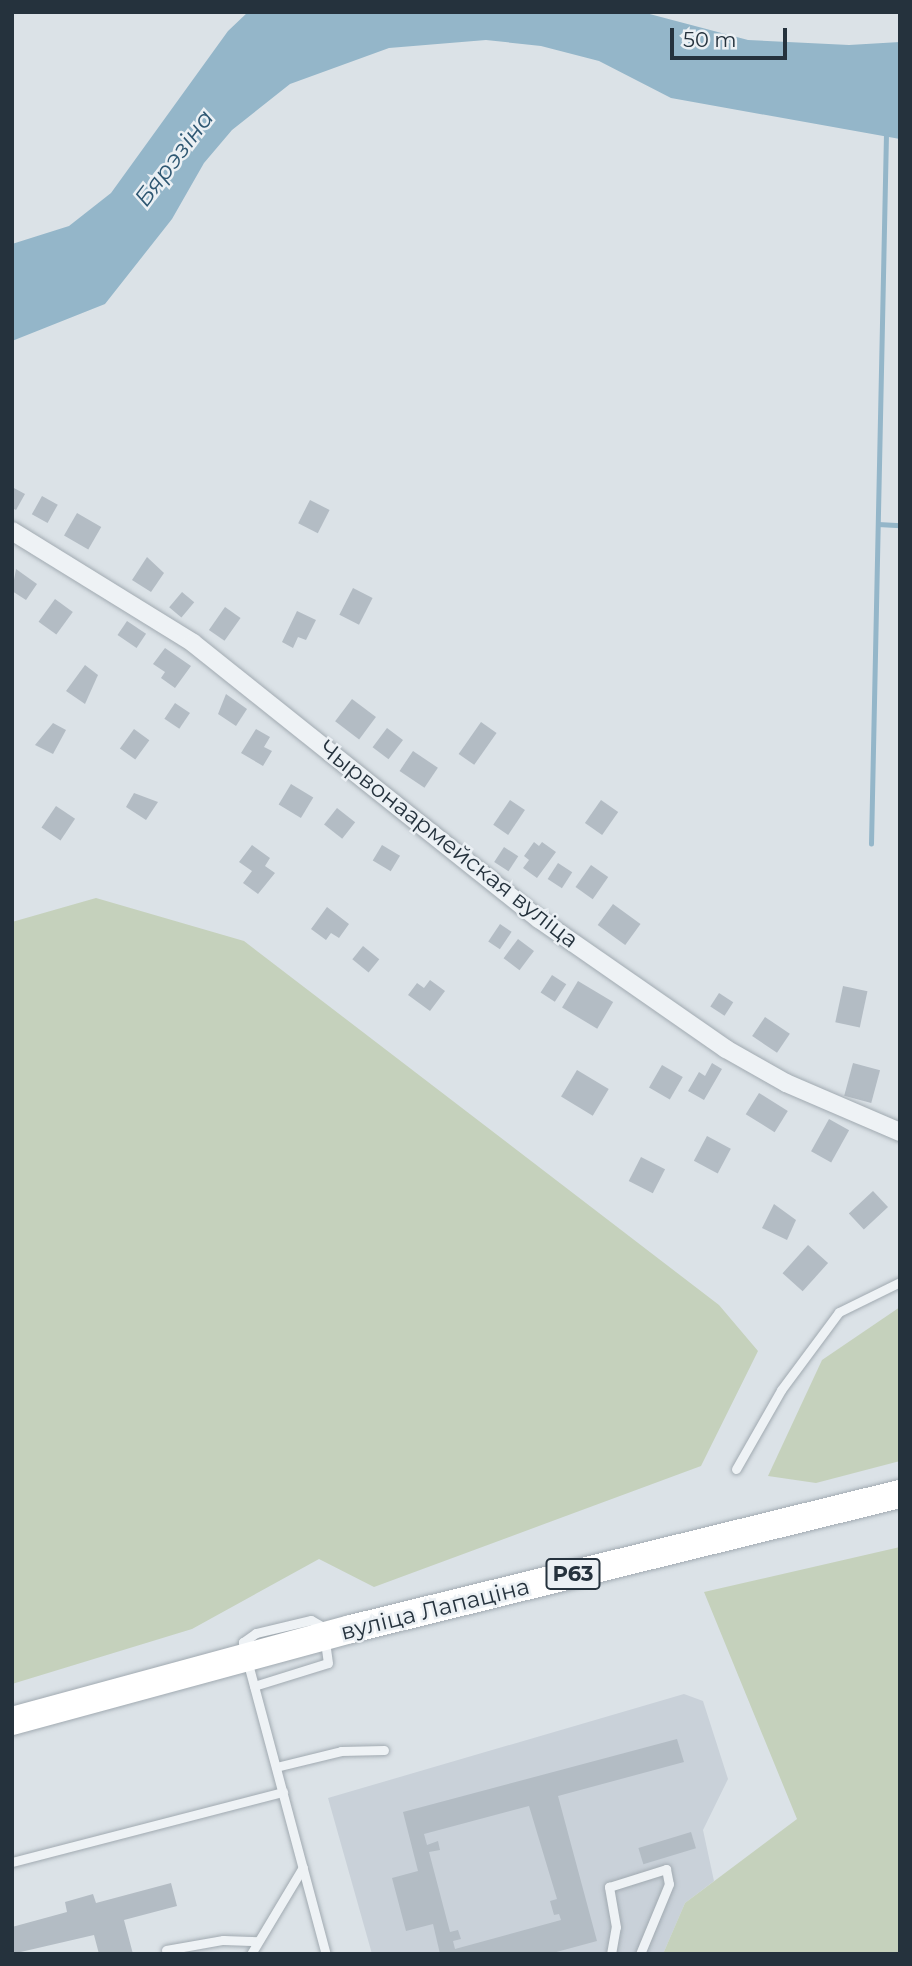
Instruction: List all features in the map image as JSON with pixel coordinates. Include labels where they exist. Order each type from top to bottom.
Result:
[{"type":"main road","name":"вуліца Лапаціна","points":[[12,1721],[251,1673],[326,1636],[900,1494]]},
{"type":"street","name":"Чырвонаармейская вуліца","points":[[12,531],[193,643],[539,919],[726,1049],[786,1083],[900,1132]]},
{"type":"lane","points":[[736,1469],[781,1390],[839,1312],[900,1282]]},
{"type":"lane","points":[[251,1673],[326,1954]]},
{"type":"lane","points":[[276,1767],[341,1751],[384,1750]]},
{"type":"lane","points":[[12,1862],[282,1792]]},
{"type":"lane","points":[[251,1954],[303,1867]]},
{"type":"lane","points":[[611,1954],[616,1927],[609,1887],[666,1869],[669,1884],[640,1954]]},
{"type":"lane","points":[[166,1950],[223,1940],[258,1941]]},
{"type":"shaded area","points":[[684,1694],[703,1701],[728,1779],[703,1830],[714,1881],[685,1903],[663,1954],[372,1954],[328,1798]]},
{"type":"green space","points":[[96,898],[244,941],[719,1305],[758,1351],[701,1466],[374,1587],[319,1559],[192,1629],[12,1684],[12,922]]},
{"type":"green space","points":[[900,1307],[900,1461],[816,1483],[768,1476],[822,1360]]},
{"type":"green space","points":[[900,1547],[900,1954],[663,1954],[685,1903],[797,1819],[704,1592]]},
{"type":"water","name":"Бярэзіна","points":[[248,12],[642,12],[748,40],[849,45],[900,42],[900,139],[671,98],[599,61],[541,46],[486,40],[389,48],[290,84],[232,130],[204,163],[172,219],[105,304],[12,341],[12,244],[69,226],[111,193],[228,31]]},
{"type":"building","points":[[12,487],[25,494],[16,510],[12,508]]},
{"type":"building","points":[[42,496],[58,505],[48,523],[32,514]]},
{"type":"building","points":[[310,500],[330,510],[318,533],[298,523]]},
{"type":"building","points":[[77,513],[101,527],[88,550],[64,536]]},
{"type":"building","points":[[147,557],[164,573],[151,592],[132,580]]},
{"type":"building","points":[[16,569],[37,584],[26,600],[12,591]]},
{"type":"building","points":[[353,588],[373,598],[359,625],[339,615]]},
{"type":"building","points":[[182,592],[194,602],[181,618],[169,607]]},
{"type":"building","points":[[55,599],[73,612],[56,635],[39,622]]},
{"type":"building","points":[[225,607],[241,618],[225,641],[209,630]]},
{"type":"building","points":[[297,611],[316,620],[306,640],[298,637],[293,648],[282,642]]},
{"type":"building","points":[[127,621],[146,634],[137,648],[117,635]]},
{"type":"building","points":[[165,648],[191,666],[175,688],[161,678],[165,672],[153,664]]},
{"type":"building","points":[[85,665],[98,675],[85,704],[66,691]]},
{"type":"building","points":[[226,694],[247,709],[236,726],[218,714]]},
{"type":"building","points":[[352,699],[376,717],[359,739],[335,721]]},
{"type":"building","points":[[175,703],[190,713],[179,729],[164,719]]},
{"type":"building","points":[[481,722],[497,733],[474,765],[459,754]]},
{"type":"building","points":[[53,723],[66,730],[53,754],[35,745]]},
{"type":"building","points":[[387,728],[403,740],[389,759],[373,747]]},
{"type":"building","points":[[134,729],[149,740],[135,760],[120,748]]},
{"type":"building","points":[[256,729],[270,737],[264,747],[272,751],[263,766],[241,753]]},
{"type":"building","points":[[413,751],[438,768],[424,788],[400,771]]},
{"type":"building","points":[[291,784],[313,797],[301,818],[279,805]]},
{"type":"building","points":[[134,793],[158,802],[146,820],[126,807]]},
{"type":"building","points":[[510,800],[525,810],[508,835],[493,825]]},
{"type":"building","points":[[601,800],[618,812],[602,835],[585,823]]},
{"type":"building","points":[[56,806],[75,819],[61,840],[41,828]]},
{"type":"building","points":[[337,808],[355,822],[342,839],[324,825]]},
{"type":"building","points":[[534,842],[539,846],[542,842],[556,852],[537,878],[523,868],[529,860],[524,856]]},
{"type":"building","points":[[252,845],[270,858],[265,866],[275,873],[258,894],[243,883],[252,871],[239,862]]},
{"type":"building","points":[[382,845],[400,856],[391,871],[373,860]]},
{"type":"building","points":[[504,847],[518,856],[508,871],[494,862]]},
{"type":"building","points":[[558,863],[572,872],[562,888],[548,879]]},
{"type":"building","points":[[591,865],[608,877],[593,899],[576,887]]},
{"type":"building","points":[[613,904],[641,924],[625,945],[598,925]]},
{"type":"building","points":[[327,907],[349,924],[339,938],[331,933],[326,940],[311,929]]},
{"type":"building","points":[[500,924],[512,932],[500,949],[488,941]]},
{"type":"building","points":[[518,939],[534,951],[520,970],[504,958]]},
{"type":"building","points":[[363,946],[379,959],[369,972],[352,959]]},
{"type":"building","points":[[552,975],[566,984],[555,1002],[541,993]]},
{"type":"building","points":[[430,980],[445,991],[430,1011],[408,995],[417,983],[424,988]]},
{"type":"building","points":[[578,981],[613,1002],[597,1029],[562,1008]]},
{"type":"building","points":[[843,986],[867,991],[860,1027],[835,1022]]},
{"type":"building","points":[[719,993],[733,1002],[725,1016],[710,1006]]},
{"type":"building","points":[[765,1017],[790,1034],[777,1053],[752,1036]]},
{"type":"building","points":[[712,1063],[722,1069],[704,1100],[688,1091],[699,1072],[705,1076]]},
{"type":"building","points":[[853,1063],[880,1070],[871,1103],[844,1096]]},
{"type":"building","points":[[662,1065],[683,1077],[670,1100],[649,1088]]},
{"type":"building","points":[[577,1070],[609,1089],[593,1116],[561,1097]]},
{"type":"building","points":[[759,1093],[788,1111],[775,1132],[746,1114]]},
{"type":"building","points":[[829,1119],[849,1130],[831,1163],[811,1151]]},
{"type":"building","points":[[707,1136],[731,1149],[718,1173],[694,1161]]},
{"type":"building","points":[[641,1157],[665,1169],[653,1193],[629,1181]]},
{"type":"building","points":[[873,1191],[888,1207],[864,1230],[849,1214]]},
{"type":"building","points":[[774,1204],[796,1220],[787,1240],[762,1228]]},
{"type":"building","points":[[808,1245],[828,1263],[803,1291],[783,1273]]},
{"type":"building","points":[[677,1739],[684,1762],[558,1796],[597,1941],[549,1954],[440,1954],[433,1924],[406,1931],[392,1878],[418,1871],[403,1812]],"holes":[[[529,1806],[557,1899],[550,1901],[554,1915],[559,1914],[561,1920],[455,1949],[453,1941],[461,1939],[458,1930],[450,1932],[429,1852],[440,1850],[438,1841],[427,1845],[424,1834]]]},
{"type":"building","points":[[691,1832],[696,1848],[643,1864],[638,1848]]},
{"type":"building","points":[[171,1883],[177,1906],[124,1920],[133,1954],[99,1954],[94,1935],[12,1954],[12,1927],[67,1912],[65,1902],[93,1894],[96,1903]]},
{"type":"waterway","points":[[871,844],[886,136]]},
{"type":"waterway","points":[[878,524],[900,525]]}]
